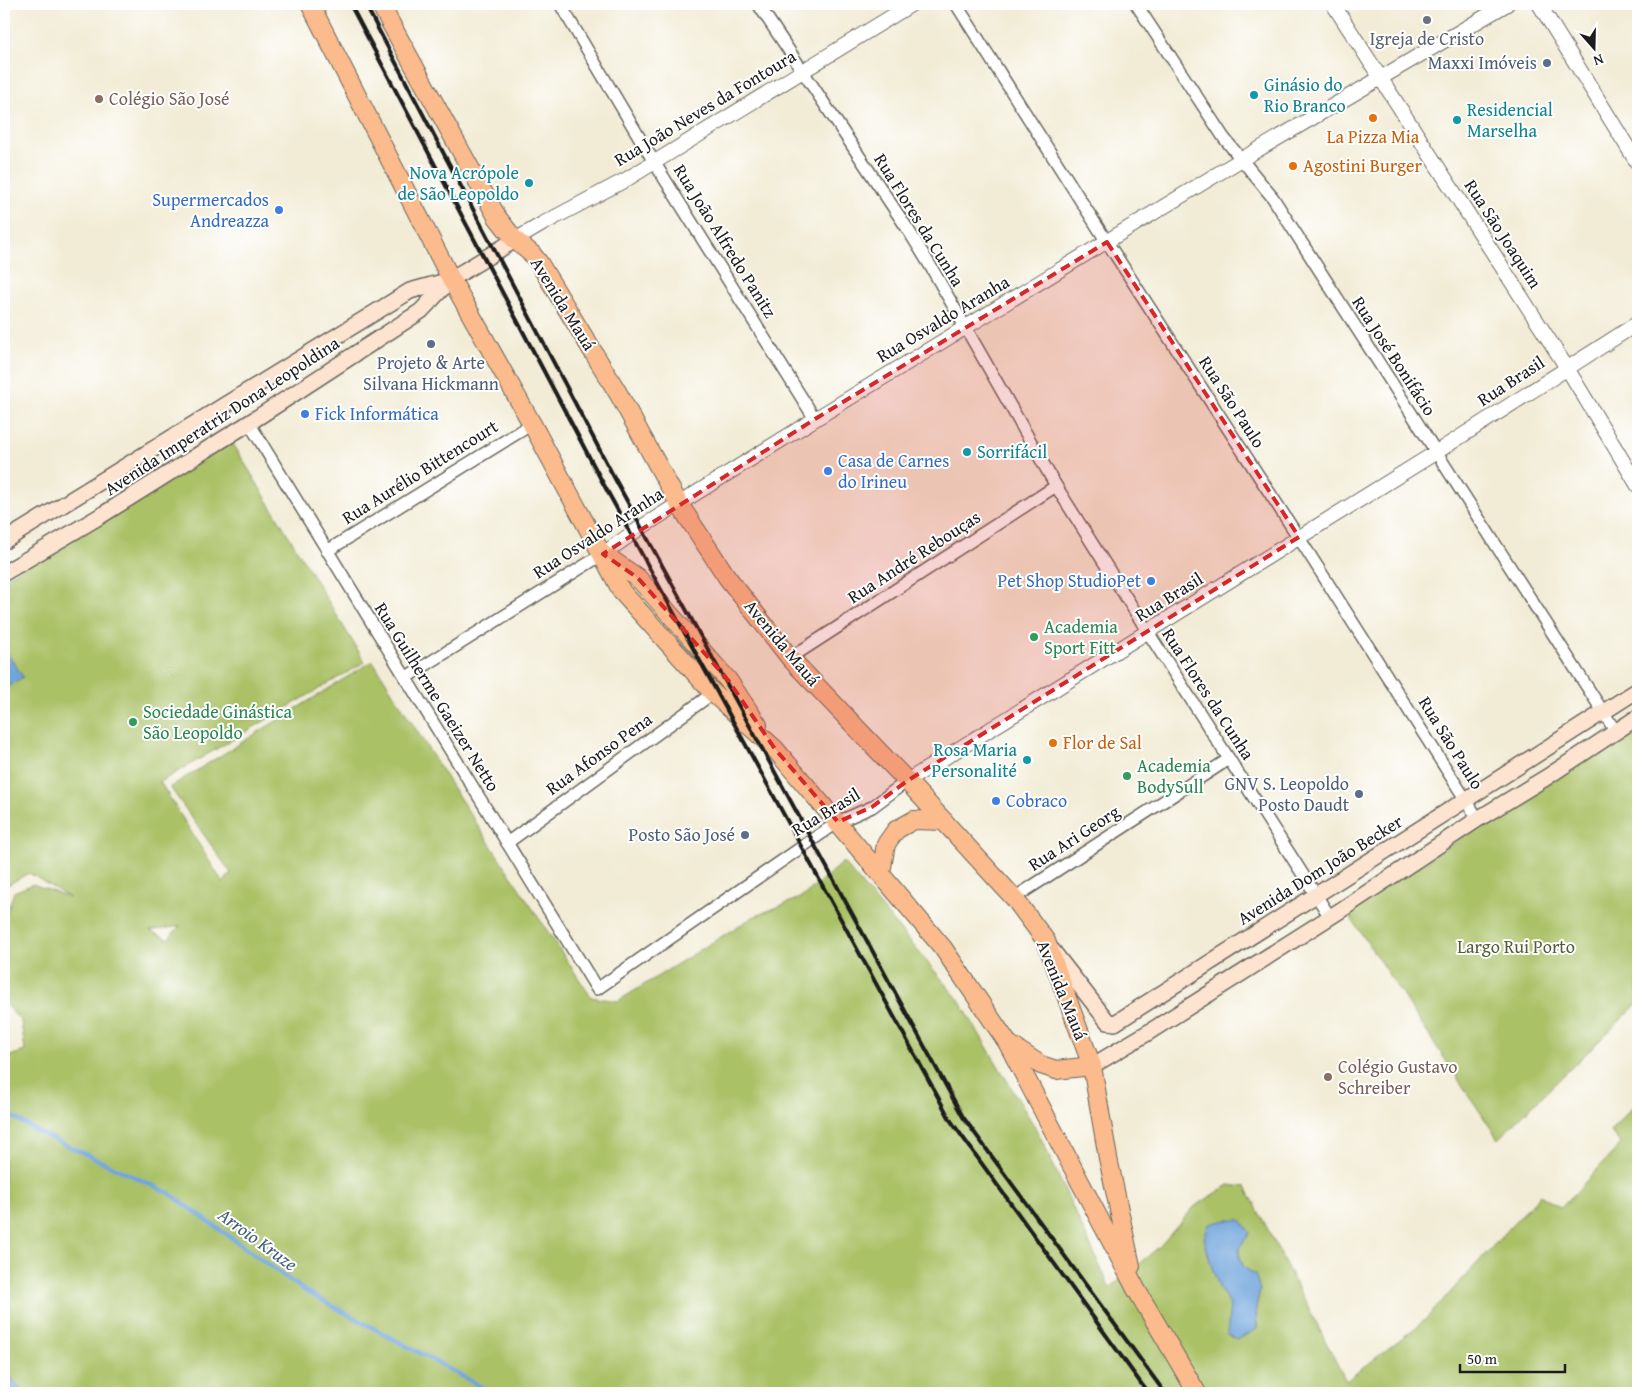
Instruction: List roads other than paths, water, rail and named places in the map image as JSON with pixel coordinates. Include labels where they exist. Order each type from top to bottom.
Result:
[{"type":"main road","name":"Avenida Mauá","points":[[310,4],[452,280],[622,592],[713,693],[774,749],[838,822],[943,948],[1007,1042],[1136,1289],[1197,1393]]},
{"type":"main road","name":"Avenida Mauá","points":[[380,4],[497,217],[515,240],[532,254],[539,263],[618,392],[679,504],[727,577],[790,658],[907,781],[1014,898],[1046,941],[1092,1066],[1108,1158],[1136,1289]]},
{"type":"main road","name":"Avenida Imperatriz Dona Leopoldina","points":[[4,573],[102,515],[249,423],[421,311],[452,280],[515,240]]},
{"type":"main road","name":"Avenida Imperatriz Dona Leopoldina","points":[[4,541],[410,291],[452,280]]},
{"type":"main road","name":"Avenida Mauá","points":[[603,554],[638,578],[728,680],[774,749]]},
{"type":"main road","name":"Avenida Dom João Becker","points":[[1046,941],[1108,1022],[1115,1022],[1638,690]]},
{"type":"main road","points":[[1007,1042],[1041,1065],[1056,1070],[1092,1066],[1330,917],[1478,818],[1547,777],[1638,717]]},
{"type":"main road","points":[[881,873],[886,844],[896,830],[914,820],[944,821]]},
{"type":"street","name":"Rua João Alfredo Panitz","points":[[560,4],[654,162],[815,419]]},
{"type":"street","name":"Rua Flores da Cunha","points":[[758,4],[911,236],[1056,486],[1330,917]]},
{"type":"street","name":"Rua João Neves da Fontoura","points":[[515,240],[626,179],[912,4]]},
{"type":"street","name":"Rua São Paulo","points":[[956,4],[1106,242],[1299,537],[1478,818]]},
{"type":"street","name":"Rua José Bonifácio","points":[[1136,4],[1224,138],[1273,198],[1435,453],[1616,732]]},
{"type":"street","name":"Rua São Joaquim","points":[[1333,4],[1567,368],[1638,486]]},
{"type":"street","name":"Rua Osvaldo Aranha","points":[[405,678],[815,419],[1242,159],[1507,4]]},
{"type":"street","points":[[1539,4],[1638,164]]},
{"type":"street","name":"Rua Brasil","points":[[597,989],[838,822],[872,807],[907,781],[1435,453],[1638,323]]},
{"type":"street","name":"Rua Guilherme Gaeizer Netto","points":[[249,423],[597,989]]},
{"type":"street","name":"Rua Aurélio Bittencourt","points":[[327,551],[532,424]]},
{"type":"street","name":"Rua André Rebouças","points":[[790,658],[1056,486]]},
{"type":"street","name":"Rua Afonso Pena","points":[[507,843],[713,693]]},
{"type":"street","name":"Rua Ari Georg","points":[[1014,898],[1229,759]]},
{"type":"water","points":[[4,648],[23,677],[4,689]]},
{"type":"water","points":[[1226,1220],[1241,1220],[1250,1233],[1239,1248],[1240,1257],[1244,1267],[1255,1274],[1260,1290],[1256,1307],[1257,1329],[1237,1340],[1227,1334],[1230,1305],[1219,1287],[1204,1238],[1209,1224]]},
{"type":"water","points":[[4,1370],[25,1393],[4,1393]]},
{"type":"waterway","name":"Arroio Kruze","points":[[4,1111],[36,1131],[169,1193],[305,1291],[493,1393]]},
{"type":"railway","points":[[350,4],[604,485],[951,1121],[1148,1393]]},
{"type":"railway","points":[[365,4],[615,479],[963,1117],[1165,1393]]},
{"type":"place","name":"Igreja de Cristo","points":[[1427,20]]},
{"type":"place","name":"Maxxi Imóveis","points":[[1547,63]]},
{"type":"place","name":"Ginásio do Rio Branco","points":[[1254,95]]},
{"type":"place","name":"Colégio São José","points":[[99,99]]},
{"type":"place","name":"La Pizza Mia","points":[[1373,118]]},
{"type":"place","name":"Residencial Marselha","points":[[1457,120]]},
{"type":"place","name":"Agostini Burger","points":[[1293,166]]},
{"type":"place","name":"Nova Acrópole de São Leopoldo","points":[[529,183]]},
{"type":"place","name":"Supermercados Andreazza","points":[[279,210]]},
{"type":"place","name":"Projeto & Arte Silvana Hickmann","points":[[431,344]]},
{"type":"place","name":"Fick Informática","points":[[305,414]]},
{"type":"place","name":"Sorrifácil","points":[[967,452]]},
{"type":"place","name":"Casa de Carnes do Irineu","points":[[828,471]]},
{"type":"place","name":"Pet Shop StudioPet","points":[[1151,581]]},
{"type":"place","name":"Academia Sport Fitt","points":[[1034,637]]},
{"type":"place","name":"Sociedade Ginástica São Leopoldo","points":[[133,722]]},
{"type":"place","name":"Flor de Sal","points":[[1053,743]]},
{"type":"place","name":"Rosa Maria Personalité","points":[[1027,760]]},
{"type":"place","name":"Academia BodySull","points":[[1127,776]]},
{"type":"place","name":"GNV S. Leopoldo Posto Daudt","points":[[1359,794]]},
{"type":"place","name":"Cobraco","points":[[996,801]]},
{"type":"place","name":"Posto São José","points":[[745,835]]},
{"type":"place","name":"Colégio Gustavo Schreiber","points":[[1328,1077]]},
{"type":"park label","name":"Largo Rui Porto","points":[[1516,947]]}]
